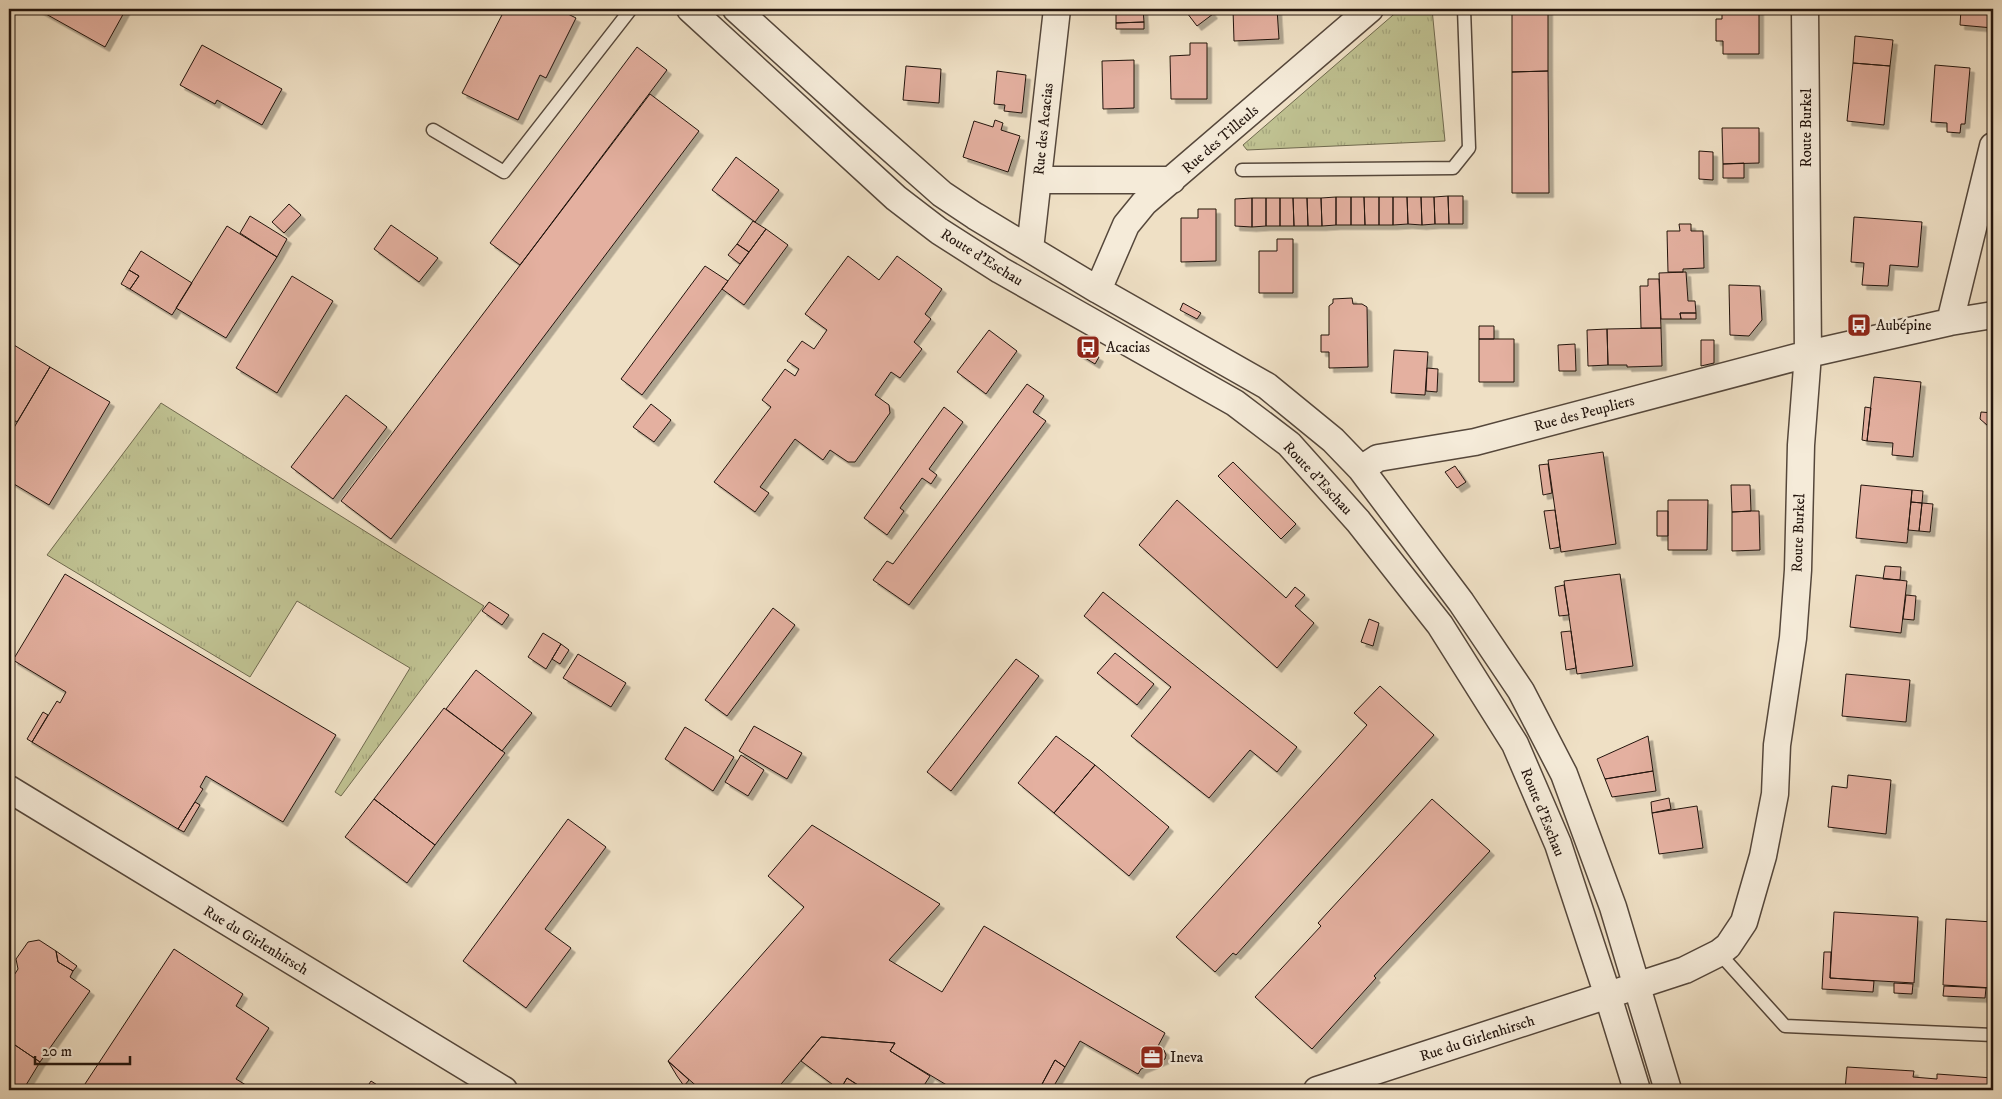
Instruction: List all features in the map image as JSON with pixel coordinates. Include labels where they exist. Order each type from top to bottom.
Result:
[{"type":"street","name":"Route d'Eschau","points":[[690,9],[896,198],[939,231],[1000,270],[1234,403],[1289,444],[1358,521],[1440,625],[1515,744],[1558,844],[1637,1090]]},
{"type":"street","name":"Route d'Eschau","points":[[736,9],[942,194],[1098,290],[1267,386],[1332,440],[1361,469],[1461,602],[1521,691],[1564,774],[1613,908],[1668,1090]]},
{"type":"street","name":"Rue des Acacias","points":[[1030,249],[1057,9]]},
{"type":"street","name":"Rue des Tilleuls","points":[[1098,290],[1126,225],[1144,203],[1370,9]]},
{"type":"street","name":"Route Burkel","points":[[1637,986],[1686,970],[1719,953],[1728,946],[1744,922],[1763,856],[1775,794],[1777,745],[1789,667],[1796,600],[1800,454],[1808,354],[1805,9]]},
{"type":"street","points":[[1950,322],[1993,146]]},
{"type":"street","points":[[1038,180],[1172,180]]},
{"type":"street","name":"Rue des Peupliers","points":[[1361,469],[1378,458],[1475,442],[1808,354],[1950,322],[1993,315]]},
{"type":"street","name":"Rue du Girlenhirsch","points":[[9,789],[504,1090]]},
{"type":"street","name":"Rue du Girlenhirsch","points":[[1317,1090],[1637,986]]},
{"type":"lane","points":[[433,130],[504,172],[631,9]]},
{"type":"lane","points":[[1242,170],[1453,168],[1469,148],[1464,9]]},
{"type":"lane","points":[[1719,953],[1784,1026],[1993,1035]]},
{"type":"green space","points":[[1400,9],[1432,9],[1445,141],[1247,150],[1243,145]]},
{"type":"green space","points":[[161,403],[484,606],[341,796],[335,792],[410,668],[297,601],[250,677],[47,555]]},
{"type":"building","points":[[37,9],[126,9],[105,47]]},
{"type":"building","points":[[505,9],[558,9],[576,18],[546,78],[540,75],[518,120],[462,93]]},
{"type":"building","points":[[1116,9],[1143,9],[1144,22],[1116,23]]},
{"type":"building","points":[[1184,9],[1209,9],[1213,14],[1197,26]]},
{"type":"building","points":[[1233,9],[1277,9],[1279,39],[1234,41]]},
{"type":"building","points":[[1512,9],[1548,9],[1548,71],[1512,72]]},
{"type":"building","points":[[1722,9],[1759,9],[1759,54],[1723,54],[1723,41],[1716,41],[1716,19],[1722,19]]},
{"type":"building","points":[[1961,9],[1993,9],[1993,28],[1960,25]]},
{"type":"building","points":[[1144,22],[1144,29],[1116,29],[1116,23]]},
{"type":"building","points":[[1855,36],[1893,40],[1890,66],[1853,63]]},
{"type":"building","points":[[1190,43],[1207,43],[1207,99],[1171,99],[1170,56],[1190,55]]},
{"type":"building","points":[[202,45],[282,89],[262,125],[217,100],[215,104],[180,85]]},
{"type":"building","points":[[637,47],[667,70],[520,265],[490,243]]},
{"type":"building","points":[[1134,60],[1134,108],[1103,109],[1102,61]]},
{"type":"building","points":[[1853,63],[1890,66],[1884,125],[1847,121]]},
{"type":"building","points":[[1935,65],[1970,68],[1965,124],[1961,124],[1960,133],[1947,132],[1947,123],[1931,122]]},
{"type":"building","points":[[906,66],[941,69],[939,103],[903,100]]},
{"type":"building","points":[[997,71],[1026,75],[1022,113],[1004,111],[1005,105],[994,104]]},
{"type":"building","points":[[1548,71],[1549,193],[1512,193],[1512,72]]},
{"type":"building","points":[[650,94],[699,131],[391,539],[341,501]]},
{"type":"building","points":[[995,120],[1003,123],[1001,130],[1020,136],[1008,172],[963,157],[974,121],[993,127]]},
{"type":"building","points":[[1722,128],[1759,128],[1759,163],[1723,164]]},
{"type":"building","points":[[1699,151],[1713,152],[1713,180],[1699,179]]},
{"type":"building","points":[[736,157],[779,190],[755,222],[712,190]]},
{"type":"building","points":[[1744,163],[1744,178],[1723,178],[1723,164]]},
{"type":"building","points":[[1448,196],[1463,196],[1463,224],[1449,224]]},
{"type":"building","points":[[1448,196],[1449,224],[1435,224],[1434,197]]},
{"type":"building","points":[[1336,197],[1351,197],[1351,225],[1336,225]]},
{"type":"building","points":[[1336,197],[1336,225],[1322,226],[1321,198]]},
{"type":"building","points":[[1351,197],[1364,197],[1365,225],[1351,225]]},
{"type":"building","points":[[1364,197],[1379,197],[1379,225],[1365,225]]},
{"type":"building","points":[[1379,197],[1393,197],[1393,225],[1379,225]]},
{"type":"building","points":[[1393,197],[1407,197],[1408,224],[1393,225]]},
{"type":"building","points":[[1407,197],[1421,197],[1422,225],[1408,224]]},
{"type":"building","points":[[1421,197],[1434,197],[1435,224],[1422,225]]},
{"type":"building","points":[[1252,198],[1266,198],[1266,226],[1252,227]]},
{"type":"building","points":[[1252,198],[1252,227],[1235,226],[1235,199]]},
{"type":"building","points":[[1266,198],[1280,198],[1280,226],[1266,226]]},
{"type":"building","points":[[1280,198],[1293,198],[1294,226],[1280,226]]},
{"type":"building","points":[[1293,198],[1307,198],[1308,226],[1294,226]]},
{"type":"building","points":[[1307,198],[1321,198],[1322,226],[1308,226]]},
{"type":"building","points":[[289,204],[301,215],[284,233],[272,222]]},
{"type":"building","points":[[1198,209],[1216,209],[1216,261],[1181,262],[1181,218],[1198,218]]},
{"type":"building","points":[[250,216],[287,239],[277,257],[240,233]]},
{"type":"building","points":[[1854,217],[1922,222],[1918,267],[1890,265],[1888,286],[1862,285],[1864,263],[1851,262]]},
{"type":"building","points":[[753,221],[766,229],[749,252],[737,244]]},
{"type":"building","points":[[1679,224],[1691,224],[1691,231],[1703,231],[1704,268],[1683,269],[1683,272],[1668,272],[1667,231],[1680,231]]},
{"type":"building","points":[[391,225],[438,258],[419,282],[374,249]]},
{"type":"building","points":[[227,226],[277,257],[226,338],[176,308]]},
{"type":"building","points":[[766,229],[788,245],[744,305],[722,289]]},
{"type":"building","points":[[1277,239],[1293,239],[1293,293],[1259,293],[1259,251],[1277,251]]},
{"type":"building","points":[[737,244],[749,252],[740,264],[728,255]]},
{"type":"building","points":[[141,251],[192,283],[172,315],[130,289],[139,276],[129,270]]},
{"type":"building","points":[[848,256],[879,280],[897,256],[942,289],[925,314],[931,319],[914,342],[922,349],[900,378],[891,372],[875,395],[889,405],[890,413],[855,462],[848,462],[830,450],[823,460],[795,439],[760,487],[769,493],[755,512],[714,482],[771,407],[762,400],[785,369],[795,376],[799,369],[787,361],[802,341],[814,349],[827,330],[805,314]]},
{"type":"building","points":[[705,266],[728,281],[642,395],[621,379]]},
{"type":"building","points":[[129,270],[139,276],[130,289],[121,284]]},
{"type":"building","points":[[1686,272],[1688,301],[1695,301],[1696,313],[1680,313],[1681,319],[1661,319],[1659,273]]},
{"type":"building","points":[[292,276],[333,301],[277,393],[236,368]]},
{"type":"building","points":[[1648,279],[1659,279],[1661,328],[1641,328],[1640,286],[1648,286]]},
{"type":"building","points":[[1729,285],[1760,286],[1762,320],[1749,336],[1730,335]]},
{"type":"building","points":[[1352,298],[1353,304],[1362,304],[1367,307],[1368,367],[1329,368],[1329,352],[1321,352],[1321,335],[1329,335],[1329,306],[1333,303],[1333,299]]},
{"type":"building","points":[[1183,303],[1201,313],[1197,319],[1180,310]]},
{"type":"building","points":[[1680,313],[1696,313],[1696,319],[1681,319]]},
{"type":"building","points":[[1479,326],[1494,326],[1494,339],[1479,339]]},
{"type":"building","points":[[1661,328],[1662,366],[1627,367],[1627,365],[1608,365],[1607,329]]},
{"type":"building","points":[[1607,329],[1608,365],[1588,366],[1587,330]]},
{"type":"building","points":[[989,330],[1017,351],[986,394],[957,372]]},
{"type":"building","points":[[1479,339],[1514,339],[1514,382],[1479,382]]},
{"type":"building","points":[[1701,340],[1714,340],[1714,363],[1701,366]]},
{"type":"building","points":[[9,342],[50,367],[17,422],[9,417]]},
{"type":"building","points":[[1575,344],[1576,371],[1559,371],[1558,345]]},
{"type":"building","points":[[1081,347],[1099,357],[1095,364],[1077,353]]},
{"type":"building","points":[[1394,350],[1428,352],[1425,395],[1391,393]]},
{"type":"building","points":[[50,367],[110,402],[49,505],[9,481],[9,436]]},
{"type":"building","points":[[1427,368],[1438,369],[1437,392],[1426,391]]},
{"type":"building","points":[[1874,377],[1921,382],[1913,457],[1892,455],[1893,443],[1867,441]]},
{"type":"building","points":[[1027,384],[1044,396],[1033,412],[1046,421],[909,605],[873,580],[887,561],[893,564]]},
{"type":"building","points":[[346,395],[387,427],[333,499],[291,467]]},
{"type":"building","points":[[651,404],[671,420],[654,442],[633,427]]},
{"type":"building","points":[[944,407],[963,422],[929,469],[937,475],[931,484],[922,478],[900,508],[904,511],[887,535],[864,518]]},
{"type":"building","points":[[1865,407],[1871,408],[1867,441],[1862,440]]},
{"type":"building","points":[[1981,412],[1993,413],[1993,426],[1987,425],[1980,419]]},
{"type":"building","points":[[1603,452],[1616,544],[1561,552],[1548,460]]},
{"type":"building","points":[[1233,462],[1296,524],[1281,539],[1218,476]]},
{"type":"building","points":[[1548,464],[1552,493],[1543,495],[1539,465]]},
{"type":"building","points":[[1455,466],[1466,482],[1457,488],[1445,472]]},
{"type":"building","points":[[1731,485],[1750,485],[1751,511],[1732,512]]},
{"type":"building","points":[[1861,485],[1912,490],[1907,543],[1856,538]]},
{"type":"building","points":[[1912,490],[1923,491],[1922,503],[1911,502]]},
{"type":"building","points":[[1177,500],[1286,598],[1295,587],[1305,595],[1295,606],[1314,623],[1277,668],[1139,545]]},
{"type":"building","points":[[1668,500],[1708,500],[1707,550],[1668,550]]},
{"type":"building","points":[[1911,502],[1922,503],[1919,531],[1908,530]]},
{"type":"building","points":[[1922,503],[1933,504],[1930,532],[1919,531]]},
{"type":"building","points":[[1555,510],[1560,547],[1550,549],[1544,511]]},
{"type":"building","points":[[1657,511],[1668,511],[1668,536],[1657,536]]},
{"type":"building","points":[[1759,511],[1760,550],[1732,551],[1732,512]]},
{"type":"building","points":[[1885,566],[1901,567],[1900,580],[1883,579]]},
{"type":"building","points":[[65,574],[336,735],[283,822],[206,776],[200,787],[203,789],[178,829],[32,742],[57,701],[60,703],[66,692],[13,660]]},
{"type":"building","points":[[1620,574],[1633,666],[1577,674],[1564,581]]},
{"type":"building","points":[[1856,575],[1907,581],[1901,633],[1850,627]]},
{"type":"building","points":[[1564,585],[1569,615],[1559,616],[1555,587]]},
{"type":"building","points":[[1103,592],[1297,747],[1277,772],[1250,750],[1209,798],[1131,736],[1171,687],[1084,616]]},
{"type":"building","points":[[1906,595],[1916,596],[1914,620],[1903,619]]},
{"type":"building","points":[[489,602],[509,615],[502,625],[482,611]]},
{"type":"building","points":[[773,608],[795,625],[727,716],[705,700]]},
{"type":"building","points":[[1369,619],[1379,623],[1373,646],[1361,642]]},
{"type":"building","points":[[1571,631],[1576,668],[1566,670],[1561,632]]},
{"type":"building","points":[[543,633],[561,644],[546,669],[528,657]]},
{"type":"building","points":[[561,644],[569,650],[560,664],[552,659]]},
{"type":"building","points":[[1115,653],[1154,684],[1137,705],[1097,673]]},
{"type":"building","points":[[578,654],[626,683],[611,707],[563,678]]},
{"type":"building","points":[[1016,659],[1039,676],[951,791],[927,772]]},
{"type":"building","points":[[1990,666],[1993,667],[1993,692],[1988,692]]},
{"type":"building","points":[[476,670],[532,713],[502,751],[446,709]]},
{"type":"building","points":[[1846,674],[1910,680],[1906,722],[1842,716]]},
{"type":"building","points":[[1380,686],[1434,735],[1236,955],[1233,953],[1215,972],[1176,937],[1367,725],[1354,713]]},
{"type":"building","points":[[444,708],[505,753],[435,845],[374,799]]},
{"type":"building","points":[[43,712],[48,715],[32,742],[27,739]]},
{"type":"building","points":[[754,726],[802,753],[787,779],[739,751]]},
{"type":"building","points":[[685,727],[734,757],[713,791],[665,759]]},
{"type":"building","points":[[1056,736],[1095,765],[1054,813],[1018,783]]},
{"type":"building","points":[[1648,736],[1653,771],[1605,779],[1597,759]]},
{"type":"building","points":[[741,755],[764,770],[748,796],[725,782]]},
{"type":"building","points":[[1095,765],[1169,827],[1129,876],[1054,813]]},
{"type":"building","points":[[1653,771],[1656,791],[1612,797],[1605,779]]},
{"type":"building","points":[[1848,775],[1891,780],[1886,834],[1828,827],[1832,786],[1847,788]]},
{"type":"building","points":[[1669,798],[1671,809],[1652,813],[1651,802]]},
{"type":"building","points":[[374,799],[435,845],[407,883],[345,837]]},
{"type":"building","points":[[1432,799],[1490,851],[1374,976],[1376,978],[1312,1049],[1255,997],[1321,926],[1318,923]]},
{"type":"building","points":[[195,802],[200,805],[184,832],[178,829]]},
{"type":"building","points":[[1697,806],[1703,848],[1659,854],[1652,813]]},
{"type":"building","points":[[568,819],[606,847],[545,929],[571,948],[526,1008],[463,961]]},
{"type":"building","points":[[812,825],[940,904],[889,960],[942,992],[984,926],[1165,1033],[1158,1046],[1164,1050],[1165,1059],[1141,1069],[1138,1074],[1080,1041],[1065,1067],[1055,1060],[1039,1090],[955,1090],[890,1051],[895,1043],[821,1037],[776,1090],[701,1090],[668,1061],[804,907],[768,876]]},
{"type":"building","points":[[1834,912],[1918,917],[1914,983],[1830,978]]},
{"type":"building","points":[[1946,919],[1993,922],[1993,988],[1943,985]]},
{"type":"building","points":[[39,940],[56,951],[58,962],[73,971],[70,977],[90,991],[40,1062],[9,1041],[9,983],[18,969],[16,959],[28,942]]},
{"type":"building","points":[[174,949],[243,994],[236,1006],[269,1028],[236,1079],[254,1090],[81,1090]]},
{"type":"building","points":[[56,951],[77,966],[73,971],[58,962]]},
{"type":"building","points":[[1824,952],[1831,952],[1830,978],[1874,981],[1873,992],[1822,989]]},
{"type":"building","points":[[1894,983],[1913,984],[1912,994],[1894,993]]},
{"type":"building","points":[[1944,986],[1986,988],[1985,998],[1943,996]]},
{"type":"building","points":[[821,1037],[895,1043],[890,1051],[930,1076],[921,1090],[866,1090],[847,1078],[840,1090],[801,1061]]},
{"type":"building","points":[[9,1041],[40,1062],[23,1090],[9,1090]]},
{"type":"building","points":[[1055,1060],[1065,1067],[1052,1089],[1042,1084]]},
{"type":"building","points":[[668,1061],[689,1080],[684,1086],[677,1076]]},
{"type":"building","points":[[1847,1067],[1914,1071],[1913,1077],[1937,1079],[1937,1074],[1993,1078],[1993,1090],[1845,1090]]},
{"type":"building","points":[[847,1078],[862,1088],[861,1090],[840,1090]]},
{"type":"building","points":[[371,1081],[385,1090],[365,1090]]},
{"type":"place","name":"Aubépine","points":[[1859,325]]},
{"type":"place","name":"Acacias","points":[[1088,347]]},
{"type":"place","name":"Ineva","points":[[1152,1057]]}]
